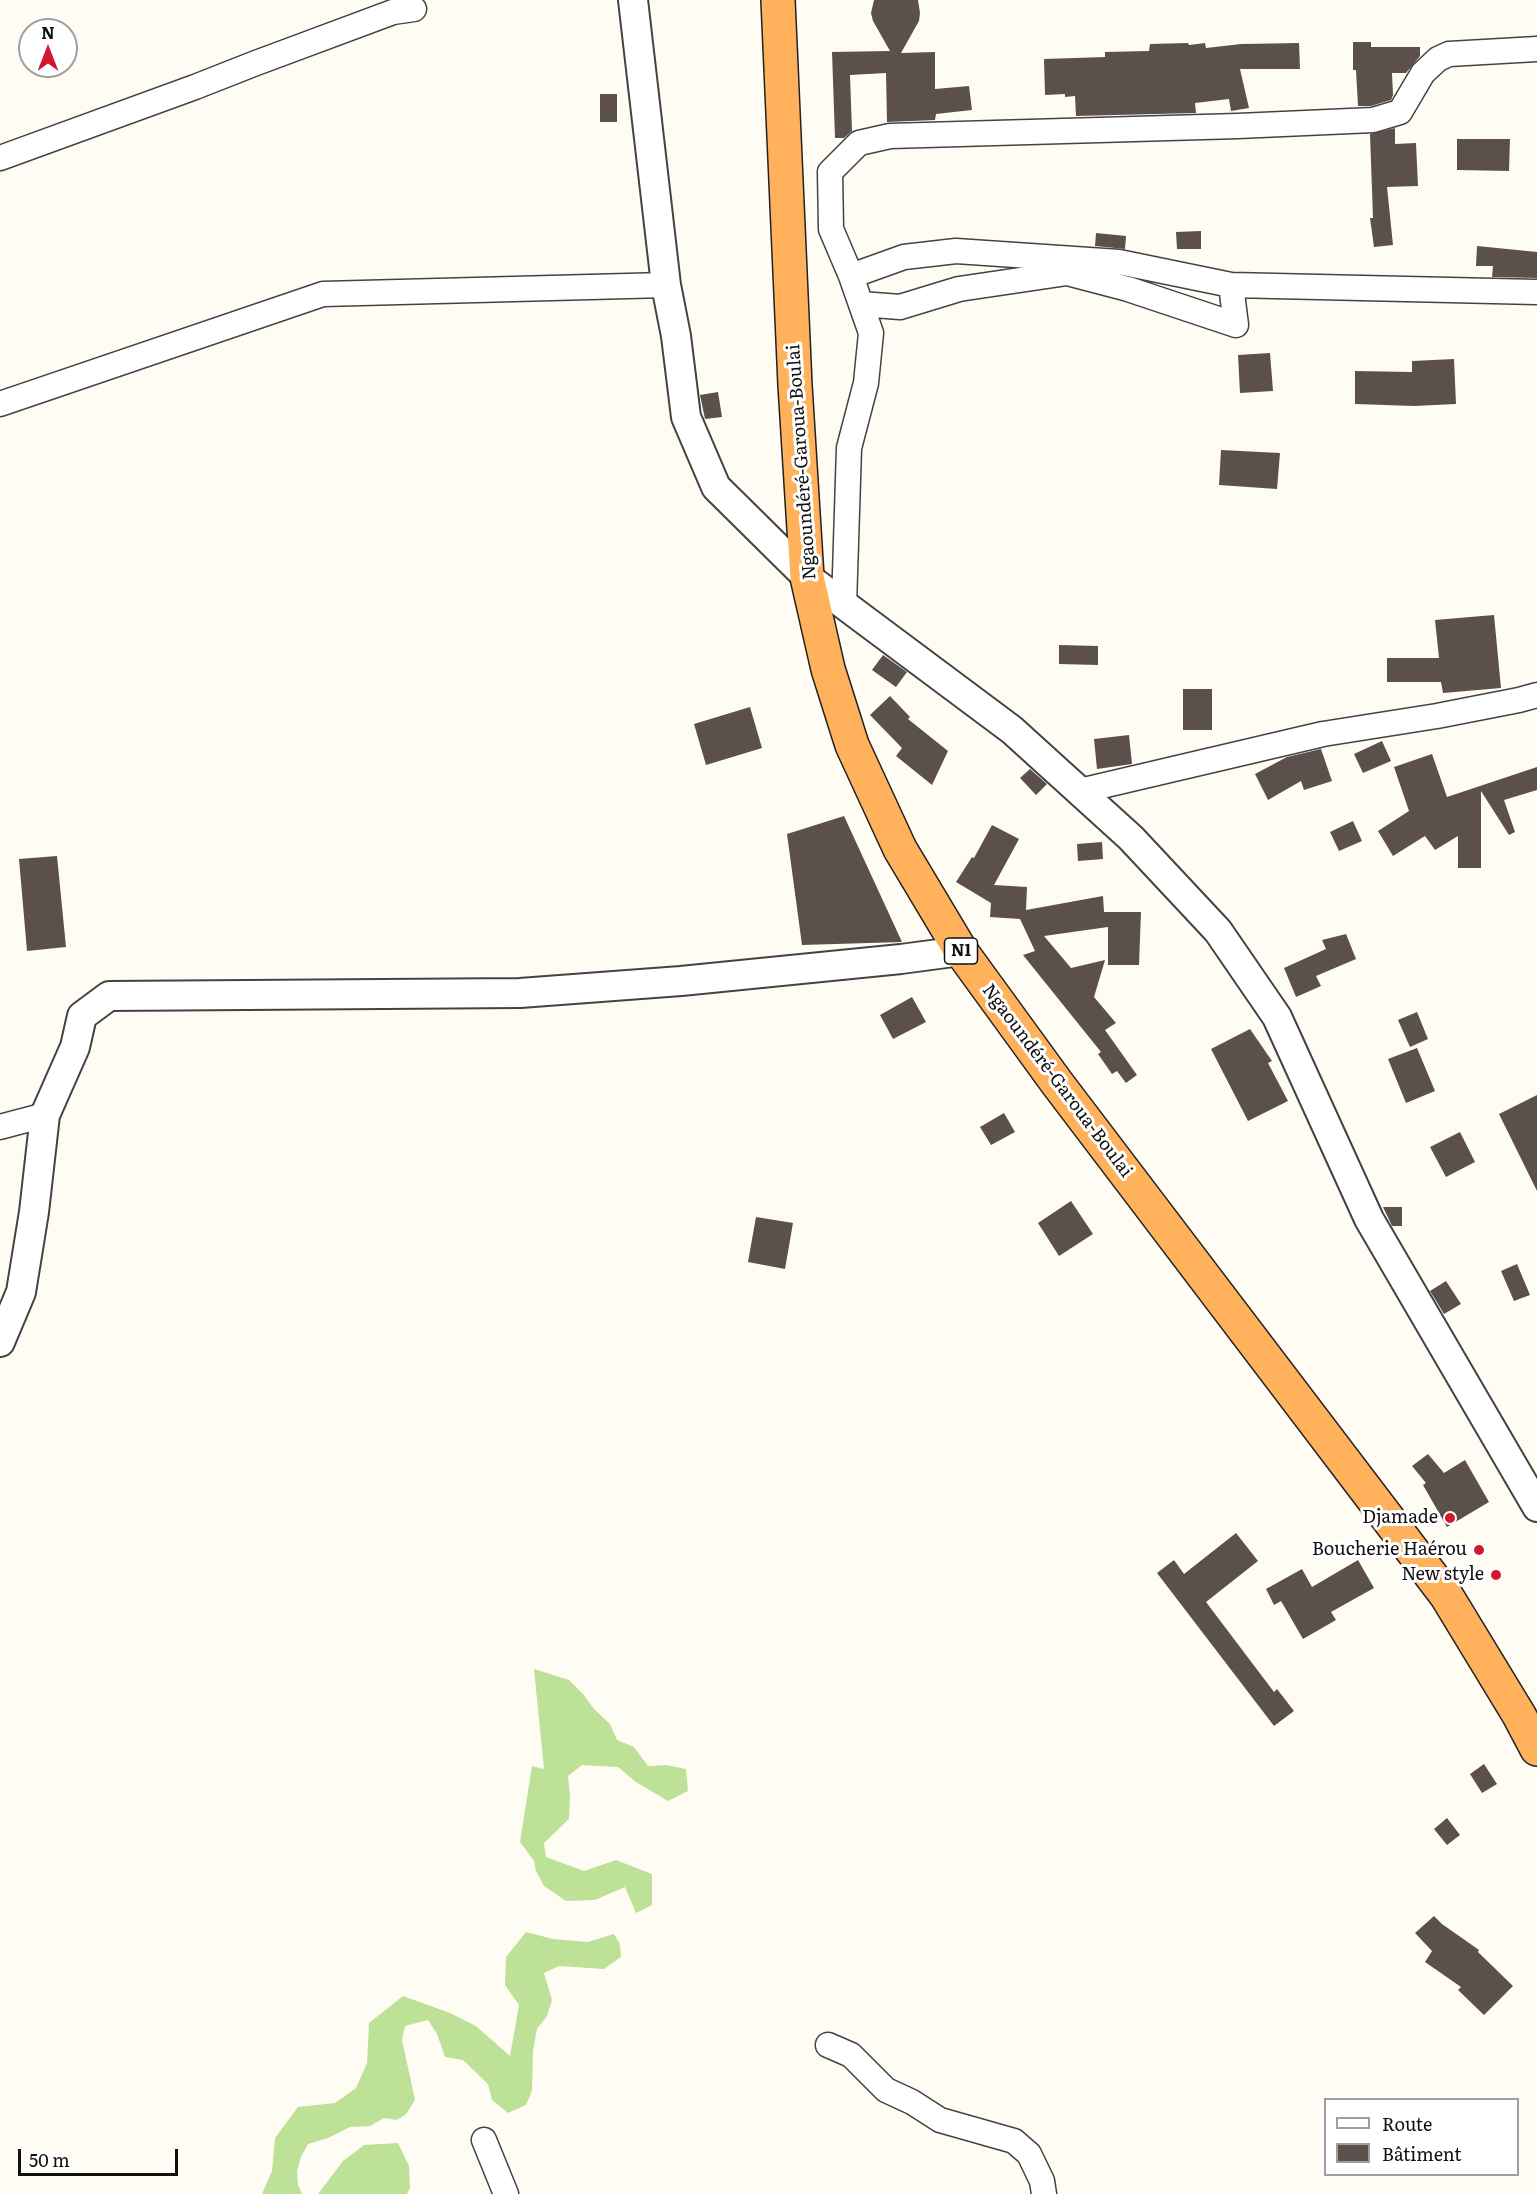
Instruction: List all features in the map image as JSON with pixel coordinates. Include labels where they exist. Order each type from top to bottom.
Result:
[{"type":"highway","name":"Ngaoundéré-Garoua-Boulai","points":[[778,0],[795,385],[807,577],[828,669],[852,745],[900,849],[961,951],[1057,1083],[1446,1595],[1519,1715],[1537,1749]]},
{"type":"street","points":[[633,0],[666,285],[676,336],[686,417],[716,487],[807,577],[1012,730],[1131,838],[1218,931],[1277,1017],[1369,1219],[1537,1507]]},
{"type":"street","points":[[0,158],[393,12],[414,9]]},
{"type":"street","points":[[844,604],[849,448],[866,383],[871,333],[831,229],[830,172],[859,143],[890,136],[1373,120],[1400,112],[1423,73],[1438,59],[1449,54],[1537,49]]},
{"type":"street","points":[[851,276],[904,257],[956,252],[1119,262],[1231,285],[1537,292]]},
{"type":"street","points":[[861,304],[900,307],[959,289],[1067,273],[1128,289],[1236,326],[1231,285]]},
{"type":"street","points":[[0,404],[324,294],[666,285]]},
{"type":"street","points":[[1080,791],[1323,734],[1437,716],[1537,695]]},
{"type":"street","points":[[0,1342],[21,1292],[34,1212],[45,1115],[75,1047],[82,1016],[109,996],[520,993],[630,986],[961,951]]},
{"type":"street","points":[[0,1127],[45,1115]]},
{"type":"street","points":[[828,2045],[851,2055],[886,2090],[912,2102],[940,2120],[1014,2141],[1029,2154],[1042,2181],[1044,2194]]},
{"type":"street","points":[[484,2140],[506,2194]]},
{"type":"green space","points":[[534,1669],[569,1680],[610,1724],[617,1740],[634,1747],[648,1766],[666,1765],[686,1769],[688,1791],[668,1801],[636,1782],[618,1767],[582,1765],[568,1776],[569,1819],[544,1843],[546,1857],[584,1871],[616,1860],[652,1874],[652,1905],[636,1913],[625,1887],[595,1900],[566,1901],[544,1886],[536,1871],[534,1861],[520,1842],[532,1766],[544,1769]]},
{"type":"green space","points":[[526,1932],[553,1939],[588,1942],[614,1934],[620,1944],[621,1957],[604,1969],[559,1966],[544,1973],[552,2000],[547,2016],[537,2029],[533,2051],[532,2091],[526,2105],[508,2113],[492,2100],[488,2084],[463,2060],[445,2057],[437,2034],[428,2020],[405,2026],[402,2040],[415,2100],[406,2114],[397,2120],[384,2118],[370,2126],[350,2127],[328,2138],[308,2144],[297,2171],[298,2185],[302,2194],[262,2194],[272,2171],[275,2138],[298,2107],[335,2103],[356,2088],[367,2063],[369,2023],[403,1996],[450,2013],[476,2026],[510,2056],[519,2005],[505,1985],[506,1957]]},
{"type":"green space","points":[[398,2143],[409,2166],[410,2188],[407,2194],[318,2194],[343,2161],[364,2145]]},
{"type":"building","points":[[874,0],[918,0],[919,21],[901,53],[935,52],[935,89],[969,86],[972,110],[936,114],[935,120],[887,122],[886,73],[850,75],[852,131],[844,138],[835,138],[832,52],[890,51],[873,21],[871,13]]},
{"type":"building","points":[[1353,42],[1371,42],[1371,47],[1420,47],[1420,56],[1406,73],[1392,73],[1393,95],[1391,100],[1371,106],[1358,106],[1356,70],[1353,70]]},
{"type":"building","points":[[1188,43],[1189,45],[1205,43],[1206,48],[1241,44],[1299,43],[1300,69],[1240,69],[1249,108],[1231,111],[1229,99],[1195,103],[1196,113],[1076,116],[1075,96],[1045,95],[1044,59],[1105,57],[1105,52],[1149,51],[1150,44]]},
{"type":"building","points":[[600,94],[617,94],[617,122],[600,122]]},
{"type":"building","points":[[1395,128],[1395,144],[1416,143],[1418,186],[1387,187],[1393,245],[1374,247],[1370,218],[1373,218],[1370,134]]},
{"type":"building","points":[[1457,139],[1510,139],[1509,171],[1457,170]]},
{"type":"building","points":[[1201,231],[1201,249],[1177,249],[1176,232]]},
{"type":"building","points":[[1096,233],[1126,236],[1125,249],[1095,246]]},
{"type":"building","points":[[1477,246],[1537,252],[1537,278],[1492,277],[1493,266],[1476,266]]},
{"type":"building","points":[[1270,353],[1273,391],[1240,393],[1238,355]]},
{"type":"building","points":[[1454,359],[1456,404],[1414,406],[1355,404],[1355,371],[1412,372],[1412,361]]},
{"type":"building","points":[[718,392],[722,417],[705,419],[700,395]]},
{"type":"building","points":[[1221,450],[1280,453],[1277,489],[1219,485]]},
{"type":"building","points":[[1494,615],[1501,688],[1443,693],[1441,682],[1387,682],[1387,658],[1439,658],[1435,620]]},
{"type":"building","points":[[1059,645],[1098,646],[1098,665],[1059,664]]},
{"type":"building","points":[[883,655],[907,672],[896,687],[872,670]]},
{"type":"building","points":[[1183,689],[1212,689],[1212,730],[1183,730]]},
{"type":"building","points":[[890,696],[910,717],[908,719],[948,751],[932,785],[896,756],[902,748],[870,715]]},
{"type":"building","points":[[750,707],[762,748],[706,765],[694,724]]},
{"type":"building","points":[[1129,735],[1132,764],[1097,769],[1094,739]]},
{"type":"building","points":[[1382,741],[1391,761],[1363,773],[1354,754]]},
{"type":"building","points":[[1321,749],[1332,781],[1304,790],[1301,781],[1268,800],[1255,774],[1287,757]]},
{"type":"building","points":[[1432,754],[1447,797],[1537,767],[1537,790],[1504,800],[1515,832],[1509,835],[1481,791],[1481,868],[1458,868],[1458,836],[1435,850],[1425,836],[1393,856],[1378,831],[1409,811],[1394,767]]},
{"type":"building","points":[[1030,769],[1047,784],[1036,795],[1020,778]]},
{"type":"building","points":[[844,816],[902,942],[802,945],[787,834]]},
{"type":"building","points":[[1353,821],[1362,841],[1339,851],[1330,832]]},
{"type":"building","points":[[992,825],[1019,839],[994,885],[1027,887],[1026,910],[1103,896],[1104,912],[1141,912],[1139,965],[1108,965],[1108,927],[1044,936],[1071,968],[1105,960],[1094,997],[1116,1023],[1105,1030],[1137,1075],[1126,1083],[1117,1071],[1112,1074],[1098,1054],[1101,1052],[1023,955],[1035,951],[1020,919],[990,917],[991,903],[956,882],[972,857],[974,858]]},
{"type":"building","points":[[1102,842],[1103,859],[1078,861],[1077,844]]},
{"type":"building","points":[[57,856],[66,947],[27,951],[19,859]]},
{"type":"building","points":[[1346,934],[1356,959],[1316,976],[1321,986],[1296,997],[1284,968],[1326,949],[1322,940]]},
{"type":"building","points":[[912,997],[926,1022],[893,1039],[880,1015]]},
{"type":"building","points":[[1417,1012],[1428,1039],[1410,1047],[1398,1020]]},
{"type":"building","points":[[1250,1029],[1272,1061],[1268,1063],[1288,1101],[1248,1121],[1211,1049]]},
{"type":"building","points":[[1417,1048],[1435,1091],[1406,1103],[1388,1059]]},
{"type":"building","points":[[1537,1095],[1537,1191],[1499,1114]]},
{"type":"building","points":[[1004,1113],[1015,1132],[991,1145],[980,1127]]},
{"type":"building","points":[[1460,1132],[1475,1162],[1446,1177],[1430,1147]]},
{"type":"building","points":[[1071,1201],[1093,1234],[1059,1256],[1038,1223]]},
{"type":"building","points":[[1383,1207],[1402,1207],[1402,1226],[1392,1226]]},
{"type":"building","points":[[756,1217],[793,1223],[785,1269],[748,1262]]},
{"type":"building","points":[[1517,1264],[1530,1295],[1514,1301],[1501,1271]]},
{"type":"building","points":[[1446,1281],[1461,1304],[1444,1314],[1430,1291]]},
{"type":"building","points":[[1428,1454],[1444,1473],[1465,1460],[1489,1502],[1447,1527],[1423,1485],[1426,1483],[1412,1466]]},
{"type":"building","points":[[1236,1533],[1258,1561],[1206,1602],[1274,1692],[1277,1689],[1294,1711],[1274,1726],[1157,1573],[1174,1560],[1184,1574]]},
{"type":"building","points":[[1358,1560],[1374,1588],[1331,1612],[1336,1620],[1303,1639],[1281,1601],[1274,1605],[1266,1589],[1302,1569],[1312,1587]]},
{"type":"building","points":[[1484,1764],[1497,1784],[1482,1793],[1470,1774]]},
{"type":"building","points":[[1447,1818],[1460,1835],[1447,1845],[1434,1829]]},
{"type":"building","points":[[1434,1916],[1479,1950],[1478,1952],[1513,1986],[1484,2015],[1458,1990],[1461,1987],[1425,1962],[1432,1951],[1415,1933]]},
{"type":"place","name":"Djamade","points":[[1450,1518]]},
{"type":"place","name":"Boucherie Haérou","points":[[1479,1550]]},
{"type":"place","name":"New style","points":[[1496,1575]]}]
